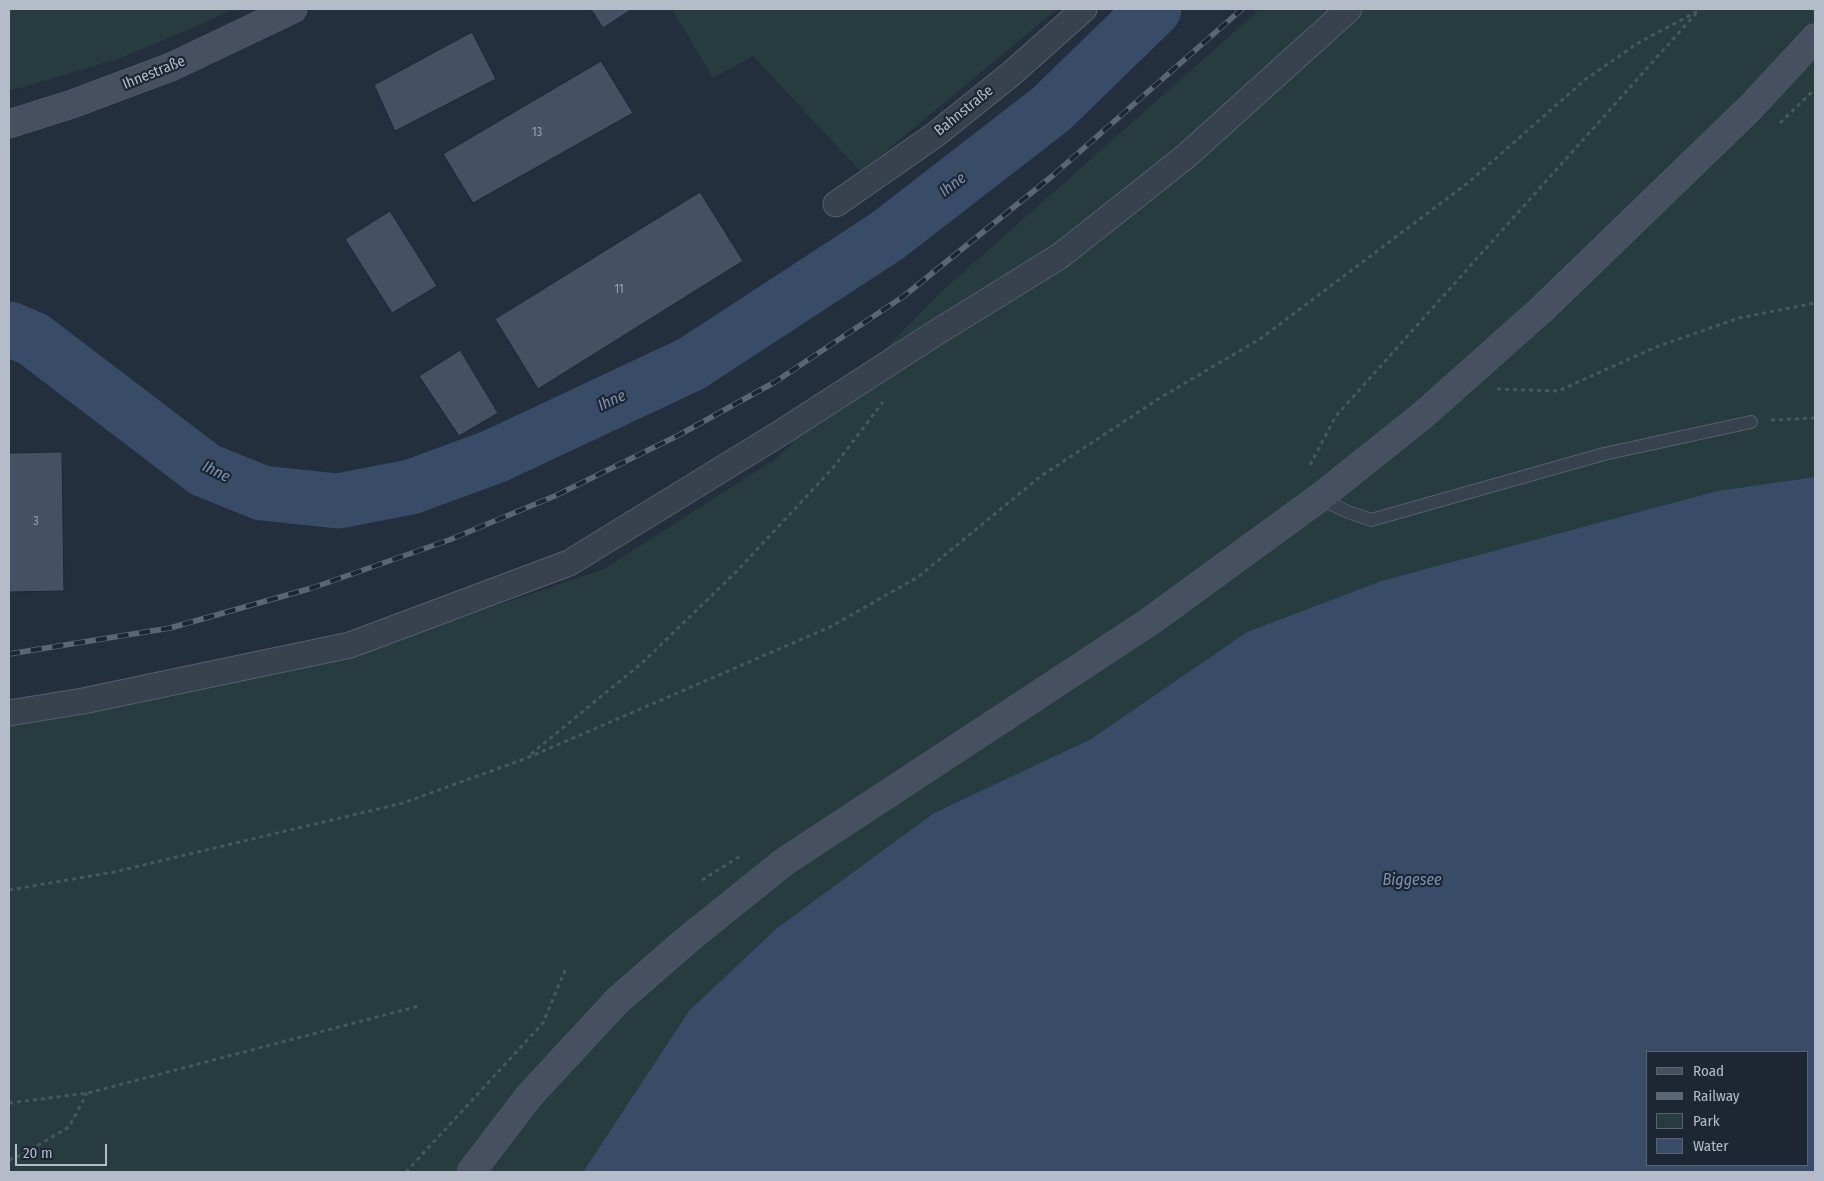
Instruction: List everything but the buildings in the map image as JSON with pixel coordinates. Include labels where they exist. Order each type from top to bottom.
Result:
[{"type":"main road","name":"Ihnestraße","points":[[9,124],[72,104],[171,67],[293,9]]},
{"type":"main road","points":[[471,1172],[530,1096],[616,1000],[687,940],[784,862],[1149,622],[1319,498],[1423,415],[1542,310],[1750,108],[1815,38]]},
{"type":"street","name":"Bahnstraße","points":[[836,204],[935,135],[1010,74],[1084,9]]},
{"type":"street","points":[[9,713],[83,701],[350,644],[569,563],[779,434],[934,334],[1060,256],[1185,157],[1349,9]]},
{"type":"lane","points":[[1319,498],[1348,512],[1371,520],[1604,454],[1750,422]]},
{"type":"path","points":[[1309,467],[1336,416],[1699,10]]},
{"type":"path","points":[[9,890],[114,872],[403,803],[527,758],[830,627],[918,577],[1041,476],[1163,396],[1260,340],[1469,182],[1586,79],[1638,43],[1699,10]]},
{"type":"path","points":[[1494,389],[1558,392],[1656,348],[1739,318],[1815,304]]},
{"type":"path","points":[[527,758],[642,663],[736,572],[832,469],[886,398]]},
{"type":"path","points":[[1750,422],[1815,418]]},
{"type":"path","points":[[406,1172],[543,1023],[566,968]]},
{"type":"path","points":[[9,1103],[88,1093],[419,1006]]},
{"type":"path","points":[[9,1160],[69,1127],[88,1093]]},
{"type":"green space","points":[[9,9],[231,9],[211,20],[118,59],[9,91]]},
{"type":"green space","points":[[672,9],[1057,9],[861,172],[753,56],[713,78]]},
{"type":"green space","points":[[1260,9],[1815,9],[1815,477],[1717,491],[1381,581],[1247,632],[1091,739],[934,813],[689,1011],[583,1172],[9,1172],[9,711],[334,661],[604,569],[777,458],[941,292]]},
{"type":"water","name":"Biggesee","points":[[1815,477],[1815,1172],[583,1172],[689,1011],[776,929],[934,813],[1091,739],[1247,632],[1381,581],[1717,491]]},
{"type":"waterway","name":"Ihne","points":[[9,329],[33,339],[205,470],[262,493],[338,501],[411,487],[495,456],[691,364],[887,236],[1051,109],[1154,9]]},
{"type":"railway","points":[[9,654],[170,628],[312,588],[449,540],[557,495],[679,435],[775,382],[904,296],[1051,177],[1242,9]]}]
